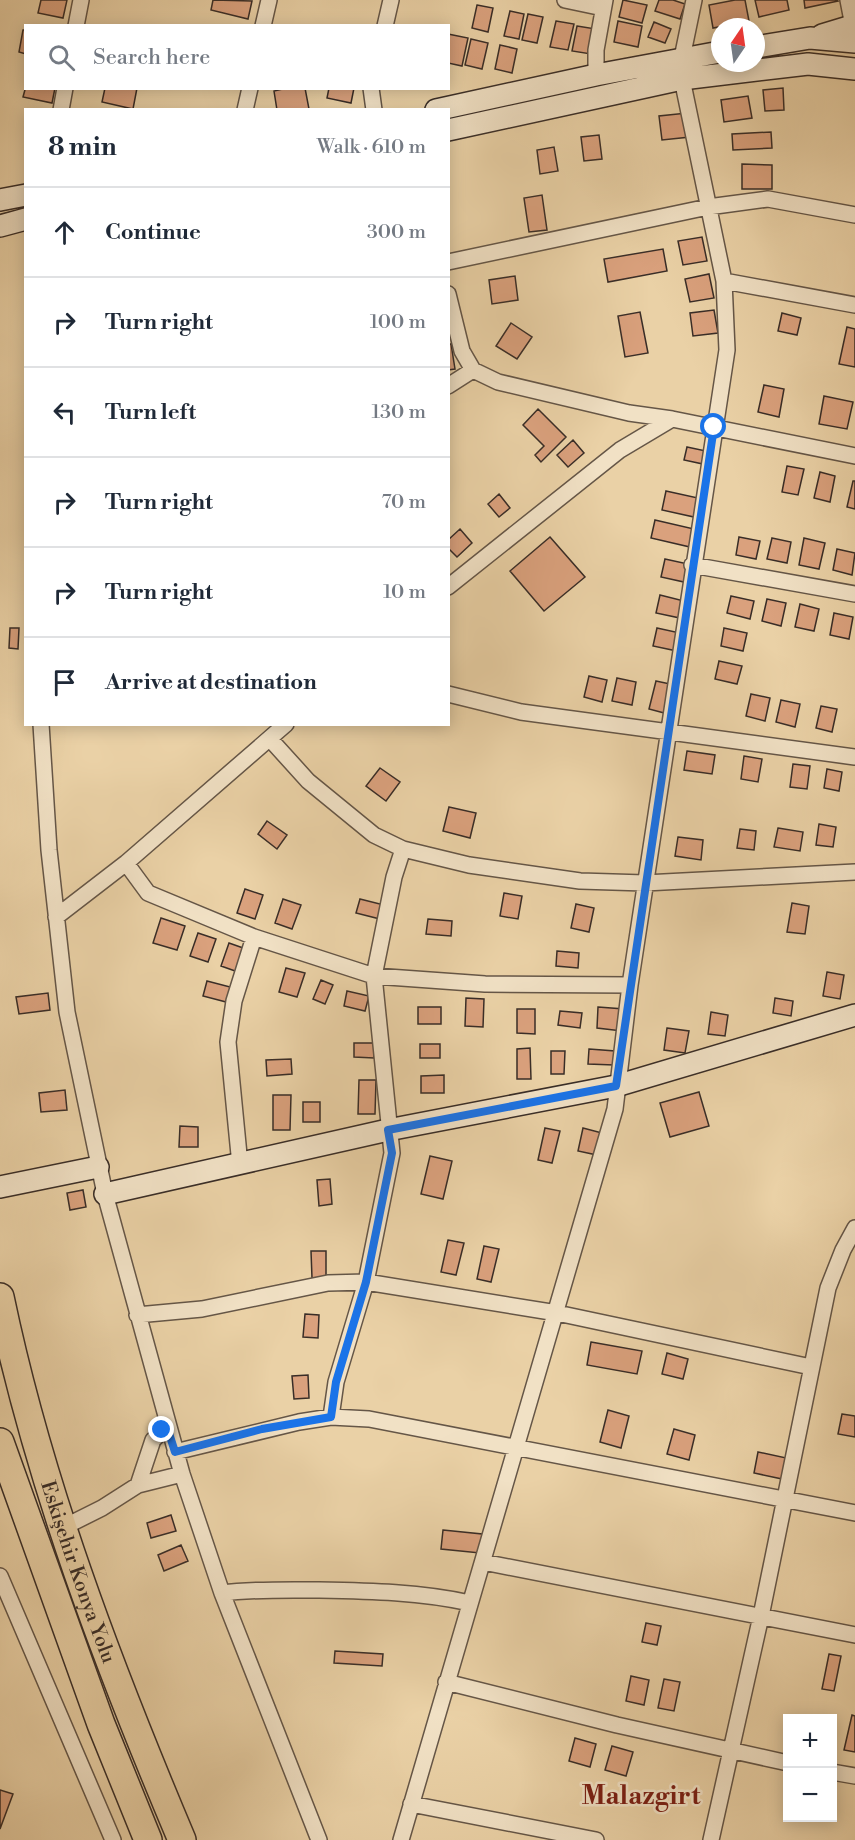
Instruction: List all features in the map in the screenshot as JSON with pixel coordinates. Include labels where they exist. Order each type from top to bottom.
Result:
[{"type":"highway","name":"Eskişehir Konya Yolu","points":[[0,1298],[14,1365],[64,1527],[120,1693],[182,1840]]},
{"type":"highway","points":[[0,1442],[72,1647],[148,1840]]},
{"type":"street","points":[[76,24],[81,0]]},
{"type":"street","points":[[263,24],[268,0]]},
{"type":"street","points":[[385,24],[391,0]]},
{"type":"street","points":[[565,0],[604,4],[596,50],[596,75]]},
{"type":"street","points":[[401,1840],[606,1147],[615,1109],[630,985],[692,566],[727,350],[724,281],[682,69],[694,0]]},
{"type":"street","points":[[765,46],[854,31],[848,0]]},
{"type":"street","points":[[450,129],[682,69],[711,56]]},
{"type":"street","points":[[445,108],[596,75],[808,64],[855,69]]},
{"type":"street","points":[[61,108],[65,90]]},
{"type":"street","points":[[245,108],[249,90]]},
{"type":"street","points":[[371,90],[374,108]]},
{"type":"street","points":[[0,200],[24,195]]},
{"type":"street","points":[[450,262],[708,207],[768,199],[855,214]]},
{"type":"street","points":[[0,226],[24,220]]},
{"type":"street","points":[[724,281],[855,305]]},
{"type":"street","points":[[450,302],[462,351],[473,370],[498,382],[629,413],[672,418],[855,456]]},
{"type":"street","points":[[450,385],[473,370]]},
{"type":"street","points":[[450,585],[620,450],[672,418]]},
{"type":"street","points":[[692,566],[855,594]]},
{"type":"street","points":[[450,694],[521,712],[668,730],[855,758]]},
{"type":"street","points":[[41,726],[49,850],[67,1012],[98,1167],[167,1427],[182,1474],[222,1593],[319,1840]]},
{"type":"street","points":[[56,917],[126,863],[284,726]]},
{"type":"street","points":[[270,739],[308,781],[374,835],[403,849],[469,865],[580,881],[645,884],[855,872]]},
{"type":"street","points":[[331,1417],[336,1382],[366,1282],[392,1153],[374,976],[394,877],[403,849]]},
{"type":"street","points":[[126,863],[148,893],[254,937],[374,976],[485,984],[630,985]]},
{"type":"street","points":[[240,1165],[228,1042],[234,1001],[254,937]]},
{"type":"street","points":[[105,1194],[388,1130],[616,1086],[855,1015]]},
{"type":"street","points":[[0,1187],[98,1167]]},
{"type":"street","points":[[711,1840],[761,1616],[828,1288],[843,1250],[855,1228]]},
{"type":"street","points":[[137,1315],[202,1309],[328,1283],[366,1282],[557,1313],[811,1367]]},
{"type":"street","points":[[175,1452],[262,1429],[331,1417],[369,1419],[855,1513]]},
{"type":"street","points":[[138,1485],[153,1440],[167,1427]]},
{"type":"street","points":[[64,1527],[102,1508],[138,1485],[182,1474]]},
{"type":"street","points":[[483,1562],[855,1635]]},
{"type":"street","points":[[0,1576],[113,1840]]},
{"type":"street","points":[[222,1593],[248,1590],[373,1591],[445,1597],[470,1603]]},
{"type":"street","points":[[446,1682],[729,1752],[783,1762]]},
{"type":"street","points":[[837,1773],[855,1776]]},
{"type":"street","points":[[411,1804],[569,1838],[596,1840]]},
{"type":"building","points":[[41,0],[67,0],[63,18],[38,13]]},
{"type":"building","points":[[213,0],[252,1],[248,19],[211,10]]},
{"type":"building","points":[[623,0],[647,5],[642,23],[619,17]]},
{"type":"building","points":[[659,0],[673,0],[685,4],[680,19],[655,11]]},
{"type":"building","points":[[745,0],[748,18],[711,18],[709,5]]},
{"type":"building","points":[[755,0],[787,0],[789,10],[759,17]]},
{"type":"building","points":[[804,0],[837,0],[838,1],[805,8]]},
{"type":"building","points":[[477,5],[493,8],[488,32],[472,28]]},
{"type":"building","points":[[510,11],[524,14],[519,39],[504,36]]},
{"type":"building","points":[[528,14],[543,17],[537,43],[522,40]]},
{"type":"building","points":[[556,21],[574,24],[568,50],[550,47]]},
{"type":"building","points":[[618,21],[642,26],[638,47],[614,42]]},
{"type":"building","points":[[654,22],[671,29],[665,43],[648,37]]},
{"type":"building","points":[[577,26],[596,29],[591,54],[572,51]]},
{"type":"building","points":[[23,30],[24,30],[24,53],[19,52]]},
{"type":"building","points":[[450,34],[468,38],[462,66],[450,63]]},
{"type":"building","points":[[471,39],[488,43],[482,69],[465,65]]},
{"type":"building","points":[[500,45],[517,49],[512,73],[495,69]]},
{"type":"building","points":[[783,88],[784,110],[765,111],[763,90]]},
{"type":"building","points":[[25,90],[55,90],[52,103],[23,97]]},
{"type":"building","points":[[105,90],[137,90],[133,108],[102,102]]},
{"type":"building","points":[[305,90],[309,108],[277,108],[274,91]]},
{"type":"building","points":[[329,90],[354,90],[351,103],[327,98]]},
{"type":"building","points":[[748,96],[752,118],[724,122],[721,100]]},
{"type":"building","points":[[687,113],[690,137],[662,140],[659,116]]},
{"type":"building","points":[[771,132],[772,148],[733,150],[732,134]]},
{"type":"building","points":[[599,135],[602,159],[584,161],[581,137]]},
{"type":"building","points":[[554,147],[558,171],[540,174],[537,150]]},
{"type":"building","points":[[742,164],[772,165],[772,189],[742,189]]},
{"type":"building","points":[[542,195],[547,230],[529,232],[524,198]]},
{"type":"building","points":[[702,237],[707,261],[683,265],[678,241]]},
{"type":"building","points":[[663,249],[667,271],[608,282],[604,259]]},
{"type":"building","points":[[709,274],[714,298],[690,302],[685,279]]},
{"type":"building","points":[[515,276],[518,300],[492,304],[489,280]]},
{"type":"building","points":[[714,310],[718,333],[693,336],[690,313]]},
{"type":"building","points":[[640,312],[648,353],[625,357],[618,316]]},
{"type":"building","points":[[782,313],[801,318],[797,335],[778,331]]},
{"type":"building","points":[[511,323],[532,337],[517,359],[496,346]]},
{"type":"building","points":[[847,327],[855,329],[855,367],[839,364]]},
{"type":"building","points":[[450,344],[451,344],[455,369],[450,370]]},
{"type":"building","points":[[764,385],[784,389],[779,417],[758,412]]},
{"type":"building","points":[[824,396],[853,402],[847,429],[819,424]]},
{"type":"building","points":[[538,409],[566,437],[541,462],[535,455],[544,446],[523,425]]},
{"type":"building","points":[[573,440],[584,453],[568,467],[557,455]]},
{"type":"building","points":[[687,447],[706,451],[703,464],[684,460]]},
{"type":"building","points":[[787,466],[804,469],[798,495],[782,492]]},
{"type":"building","points":[[820,472],[835,476],[830,502],[814,498]]},
{"type":"building","points":[[853,481],[855,481],[855,509],[847,507]]},
{"type":"building","points":[[666,491],[698,498],[694,517],[662,510]]},
{"type":"building","points":[[499,494],[510,508],[499,517],[488,504]]},
{"type":"building","points":[[655,520],[694,529],[690,547],[651,538]]},
{"type":"building","points":[[460,529],[472,543],[457,557],[450,550],[450,538]]},
{"type":"building","points":[[550,537],[585,577],[544,611],[510,571]]},
{"type":"building","points":[[739,537],[760,541],[756,559],[736,555]]},
{"type":"building","points":[[772,538],[791,542],[787,563],[767,559]]},
{"type":"building","points":[[804,538],[825,543],[819,569],[799,565]]},
{"type":"building","points":[[837,549],[855,553],[852,575],[833,570]]},
{"type":"building","points":[[665,559],[688,564],[684,582],[661,577]]},
{"type":"building","points":[[660,595],[684,601],[680,618],[656,613]]},
{"type":"building","points":[[731,596],[754,601],[750,619],[727,613]]},
{"type":"building","points":[[767,599],[786,603],[781,626],[762,621]]},
{"type":"building","points":[[800,604],[819,609],[814,631],[795,627]]},
{"type":"building","points":[[834,613],[853,617],[849,639],[830,635]]},
{"type":"building","points":[[10,628],[19,628],[18,649],[9,648]]},
{"type":"building","points":[[657,628],[680,633],[677,651],[653,646]]},
{"type":"building","points":[[724,628],[747,633],[743,651],[721,646]]},
{"type":"building","points":[[719,661],[742,666],[737,684],[715,679]]},
{"type":"building","points":[[589,676],[607,680],[602,702],[584,697]]},
{"type":"building","points":[[617,678],[636,682],[632,705],[612,701]]},
{"type":"building","points":[[656,681],[675,685],[668,714],[649,709]]},
{"type":"building","points":[[751,694],[770,698],[765,721],[746,716]]},
{"type":"building","points":[[781,700],[800,704],[795,727],[776,722]]},
{"type":"building","points":[[821,706],[837,709],[832,732],[816,728]]},
{"type":"building","points":[[687,751],[715,755],[712,774],[684,770]]},
{"type":"building","points":[[744,756],[762,759],[758,782],[741,779]]},
{"type":"building","points":[[793,764],[810,766],[807,789],[790,787]]},
{"type":"building","points":[[380,768],[400,782],[386,801],[366,786]]},
{"type":"building","points":[[827,769],[842,772],[839,791],[824,788]]},
{"type":"building","points":[[449,807],[476,813],[470,838],[443,831]]},
{"type":"building","points":[[267,821],[287,835],[277,849],[258,834]]},
{"type":"building","points":[[819,824],[836,827],[833,847],[816,845]]},
{"type":"building","points":[[778,828],[803,832],[800,851],[774,847]]},
{"type":"building","points":[[740,829],[756,831],[754,850],[737,848]]},
{"type":"building","points":[[678,837],[703,840],[701,860],[675,856]]},
{"type":"building","points":[[245,889],[263,895],[255,919],[237,913]]},
{"type":"building","points":[[504,893],[522,896],[518,919],[500,916]]},
{"type":"building","points":[[283,899],[301,905],[292,929],[275,923]]},
{"type":"building","points":[[360,899],[384,905],[380,919],[356,913]]},
{"type":"building","points":[[792,903],[809,906],[805,934],[787,932]]},
{"type":"building","points":[[576,904],[594,908],[589,932],[571,928]]},
{"type":"building","points":[[161,918],[185,926],[177,950],[153,943]]},
{"type":"building","points":[[428,919],[452,921],[451,936],[426,934]]},
{"type":"building","points":[[198,933],[216,939],[208,962],[190,956]]},
{"type":"building","points":[[229,943],[246,949],[238,972],[221,966]]},
{"type":"building","points":[[557,951],[579,953],[578,968],[556,966]]},
{"type":"building","points":[[286,968],[305,973],[297,997],[279,992]]},
{"type":"building","points":[[827,972],[844,975],[840,999],[823,996]]},
{"type":"building","points":[[321,980],[333,985],[325,1004],[313,999]]},
{"type":"building","points":[[207,981],[234,988],[230,1003],[203,996]]},
{"type":"building","points":[[347,991],[369,996],[365,1011],[344,1006]]},
{"type":"building","points":[[48,993],[50,1010],[19,1014],[16,997]]},
{"type":"building","points":[[466,998],[484,999],[483,1027],[465,1026]]},
{"type":"building","points":[[775,998],[793,1001],[791,1016],[773,1013]]},
{"type":"building","points":[[418,1007],[441,1007],[441,1024],[418,1024]]},
{"type":"building","points":[[598,1007],[624,1009],[622,1031],[597,1028]]},
{"type":"building","points":[[517,1009],[535,1009],[535,1034],[517,1033]]},
{"type":"building","points":[[560,1011],[582,1013],[580,1028],[558,1025]]},
{"type":"building","points":[[711,1012],[728,1015],[725,1036],[708,1034]]},
{"type":"building","points":[[667,1028],[689,1031],[685,1053],[664,1050]]},
{"type":"building","points":[[354,1043],[374,1043],[374,1058],[354,1057]]},
{"type":"building","points":[[420,1044],[440,1044],[440,1058],[420,1058]]},
{"type":"building","points":[[530,1048],[531,1079],[517,1079],[517,1049]]},
{"type":"building","points":[[589,1049],[615,1051],[614,1065],[588,1064]]},
{"type":"building","points":[[551,1051],[565,1051],[564,1074],[551,1074]]},
{"type":"building","points":[[291,1059],[292,1074],[267,1076],[266,1060]]},
{"type":"building","points":[[444,1075],[444,1093],[421,1093],[421,1076]]},
{"type":"building","points":[[359,1080],[376,1080],[375,1114],[358,1114]]},
{"type":"building","points":[[65,1090],[67,1110],[41,1112],[39,1093]]},
{"type":"building","points":[[699,1092],[709,1126],[670,1137],[660,1103]]},
{"type":"building","points":[[273,1095],[291,1095],[290,1130],[273,1130]]},
{"type":"building","points":[[303,1102],[320,1102],[320,1122],[303,1122]]},
{"type":"building","points":[[180,1126],[198,1127],[198,1147],[179,1147]]},
{"type":"building","points":[[545,1128],[560,1131],[552,1163],[538,1160]]},
{"type":"building","points":[[583,1128],[602,1133],[597,1155],[578,1151]]},
{"type":"building","points":[[430,1156],[452,1161],[443,1199],[421,1194]]},
{"type":"building","points":[[330,1179],[332,1204],[319,1206],[317,1180]]},
{"type":"building","points":[[83,1190],[86,1207],[70,1210],[67,1193]]},
{"type":"building","points":[[448,1240],[464,1243],[456,1275],[441,1272]]},
{"type":"building","points":[[484,1246],[499,1249],[491,1282],[477,1279]]},
{"type":"building","points":[[311,1251],[326,1251],[326,1278],[312,1278]]},
{"type":"building","points":[[305,1314],[319,1315],[318,1338],[303,1337]]},
{"type":"building","points":[[591,1342],[642,1351],[637,1374],[587,1365]]},
{"type":"building","points":[[667,1353],[688,1359],[683,1379],[662,1374]]},
{"type":"building","points":[[308,1375],[309,1398],[294,1399],[292,1376]]},
{"type":"building","points":[[608,1410],[629,1416],[621,1448],[600,1442]]},
{"type":"building","points":[[842,1414],[855,1416],[855,1437],[838,1434]]},
{"type":"building","points":[[674,1429],[695,1435],[689,1460],[667,1454]]},
{"type":"building","points":[[758,1452],[791,1459],[787,1480],[754,1473]]},
{"type":"building","points":[[171,1515],[176,1531],[151,1538],[147,1523]]},
{"type":"building","points":[[443,1530],[482,1534],[480,1553],[441,1549]]},
{"type":"building","points":[[181,1545],[188,1561],[164,1571],[158,1555]]},
{"type":"building","points":[[646,1623],[661,1626],[657,1645],[642,1642]]},
{"type":"building","points":[[335,1651],[383,1654],[382,1666],[334,1663]]},
{"type":"building","points":[[829,1654],[841,1656],[834,1691],[822,1689]]},
{"type":"building","points":[[631,1676],[649,1680],[644,1705],[626,1701]]},
{"type":"building","points":[[664,1679],[680,1682],[674,1711],[658,1708]]},
{"type":"building","points":[[852,1715],[855,1716],[855,1752],[844,1750]]},
{"type":"building","points":[[575,1738],[596,1744],[590,1767],[569,1761]]},
{"type":"building","points":[[612,1746],[633,1752],[626,1776],[605,1770]]},
{"type":"building","points":[[0,1790],[13,1794],[0,1829]]},
{"type":"district","name":"Malazgirt","points":[[641,1795]]},
{"type":"route","points":[[162,1430],[167,1427],[175,1452],[262,1429],[331,1417],[336,1382],[366,1282],[392,1153],[388,1130],[616,1086],[714,427]]}]
